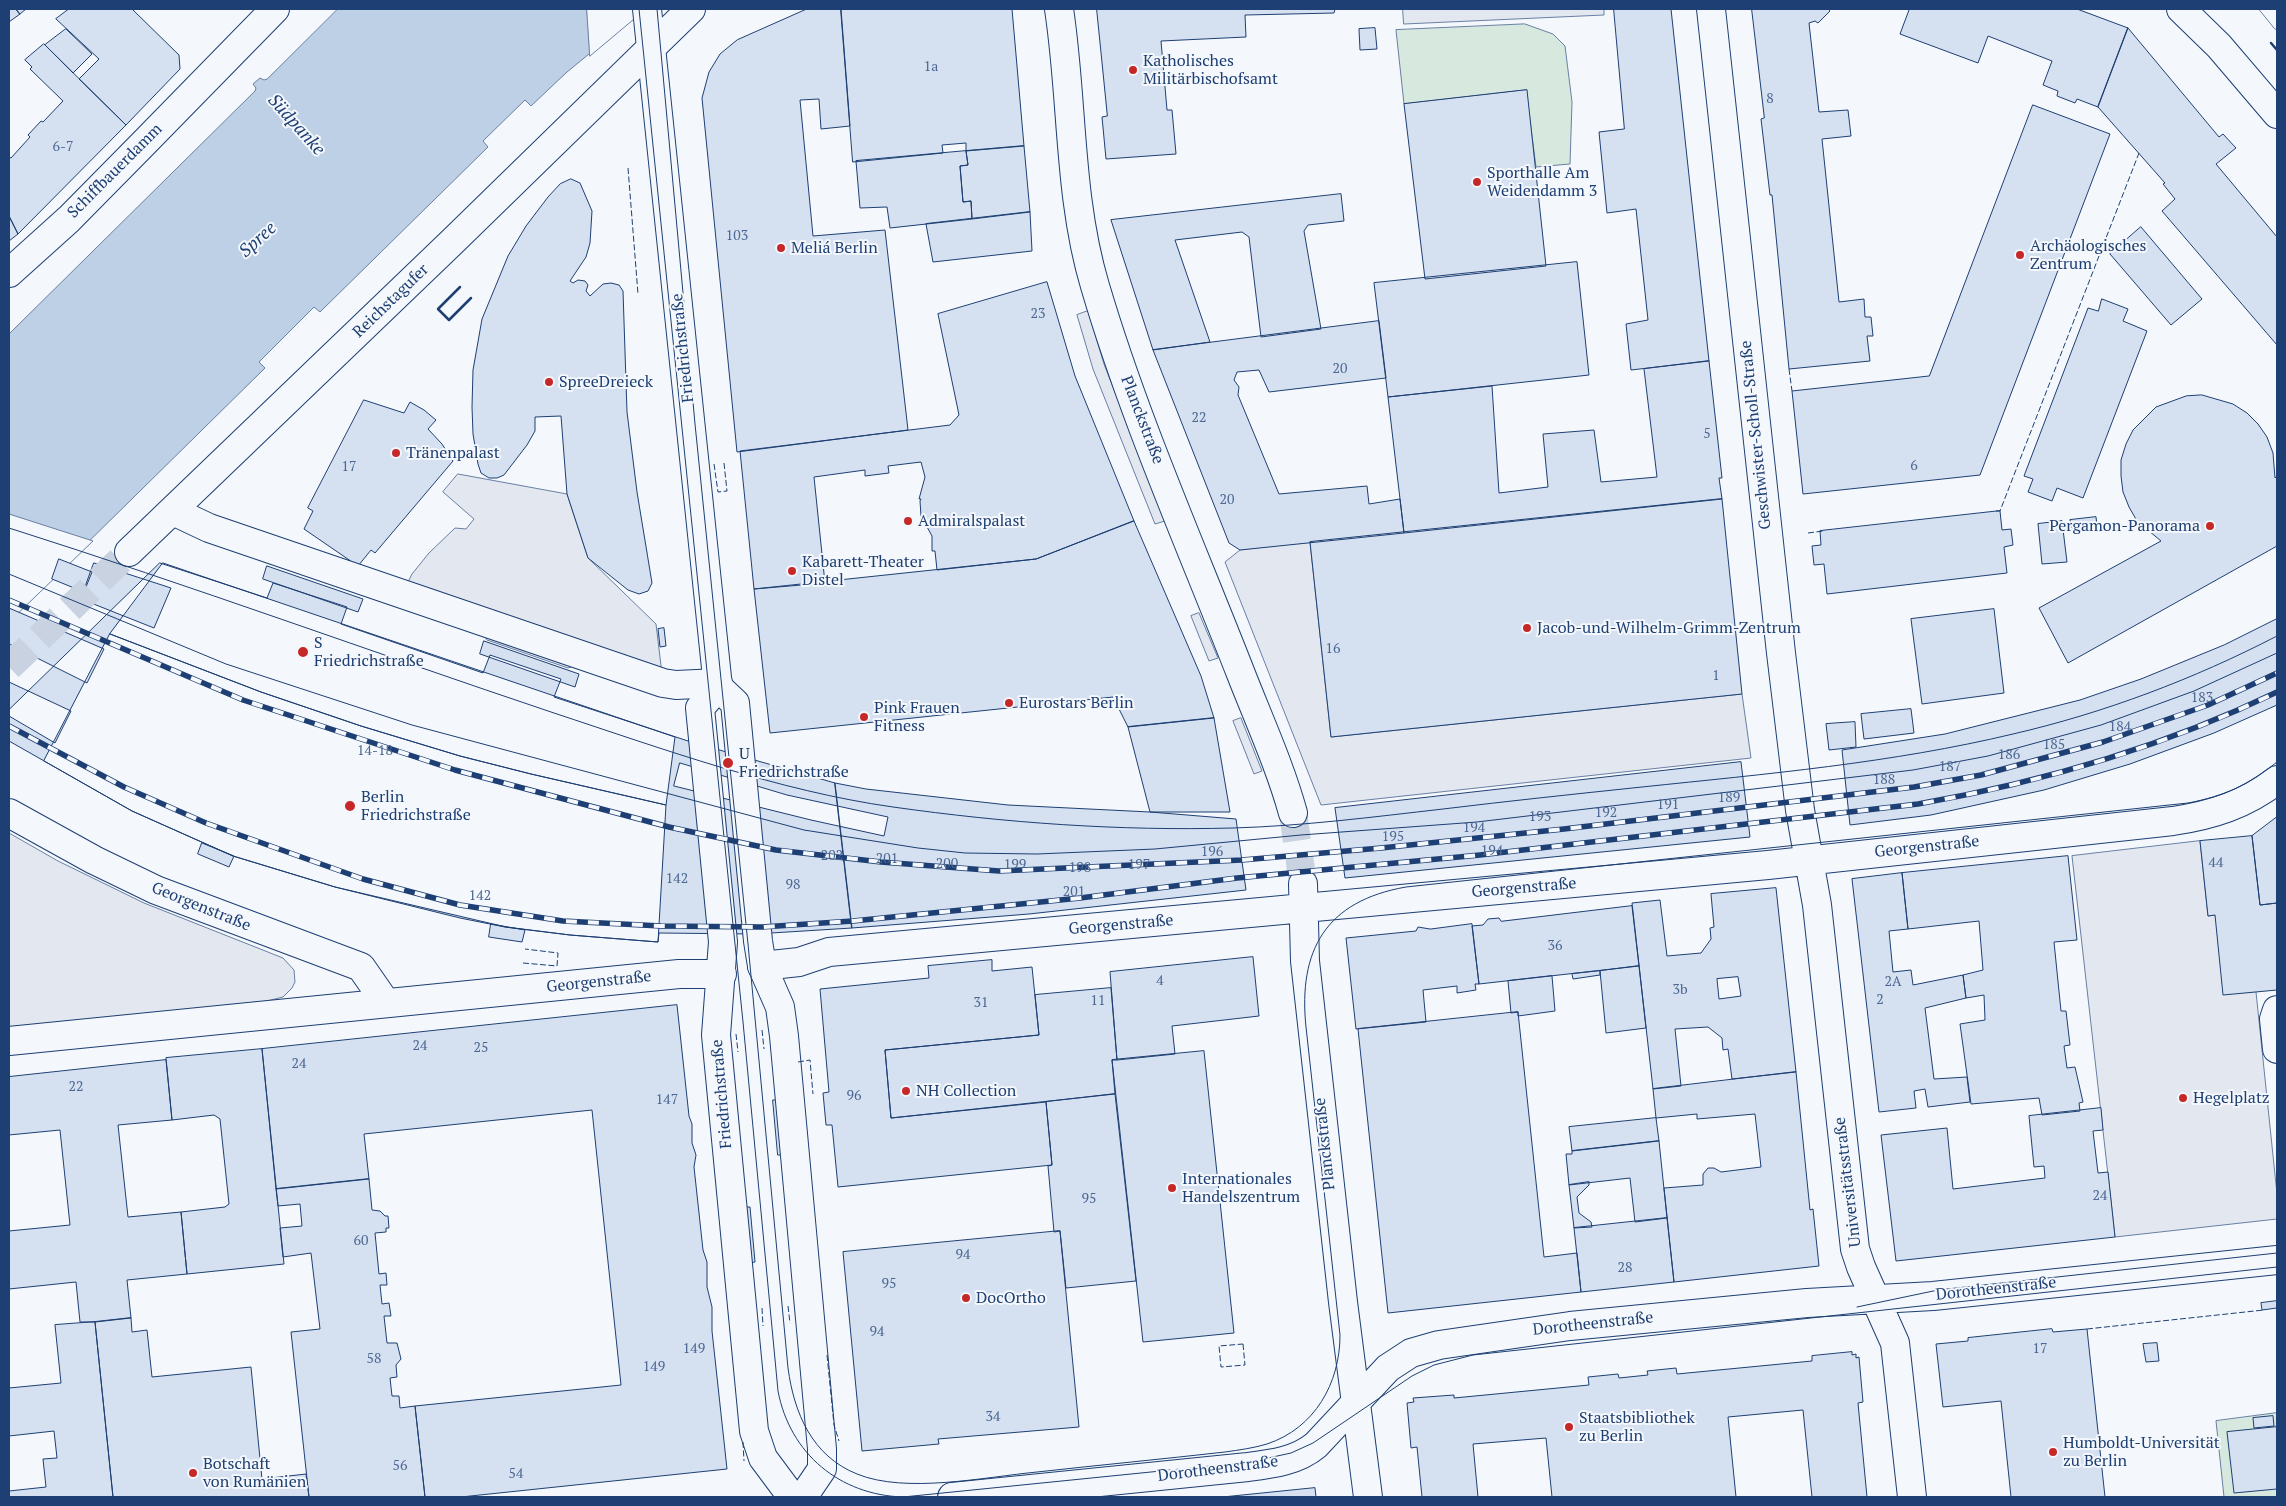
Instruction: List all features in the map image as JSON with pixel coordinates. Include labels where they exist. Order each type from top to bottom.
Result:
[{"type":"street","name":"Reichstagufer","points":[[128,552],[173,511],[649,26],[691,9]]},
{"type":"street","name":"Planckstraße","points":[[1059,9],[1066,58],[1081,224],[1094,284],[1112,340],[1161,471],[1293,813]]},
{"type":"street","name":"Geschwister-Scholl-Straße","points":[[1711,9],[1780,644],[1800,810],[1809,860]]},
{"type":"street","points":[[2181,9],[2219,46],[2277,114]]},
{"type":"street","name":"Schiffbauerdamm","points":[[9,273],[68,219],[226,58],[260,14]]},
{"type":"street","name":"Friedrichstraße","points":[[649,26],[718,685],[700,708],[723,942],[716,1035],[752,1422],[755,1438],[763,1458],[792,1497]]},
{"type":"street","points":[[173,511],[209,528],[663,683],[676,685],[718,685],[735,703],[758,941],[762,966],[780,1007],[782,1023],[819,1418],[822,1468],[803,1497]]},
{"type":"street","name":"Georgenstraße","points":[[762,966],[799,962],[829,952],[1304,896],[1809,860],[2195,817],[2237,806],[2277,780]]},
{"type":"street","name":"Georgenstraße","points":[[9,813],[94,860],[156,890],[361,967],[386,1003]]},
{"type":"street","name":"Universitätsstraße","points":[[1809,860],[1818,913],[1855,1249],[1895,1343],[1912,1497]]},
{"type":"street","name":"Planckstraße","points":[[1304,896],[1306,966],[1368,1497]]},
{"type":"street","name":"Georgenstraße","points":[[9,1041],[696,972],[722,974]]},
{"type":"street","points":[[2277,1010],[2274,1019],[2277,1048]]},
{"type":"street","name":"Dorotheenstraße","points":[[952,1497],[1276,1463],[1298,1457],[1310,1450],[1388,1368],[1412,1354],[1439,1345],[1570,1326],[1807,1303],[1933,1296],[2277,1260]]},
{"type":"shaded area","points":[[1403,9],[1604,9],[1604,15],[1404,24]]},
{"type":"shaded area","points":[[1525,24],[1553,34],[1565,46],[1572,102],[1570,164],[1536,167],[1526,90],[1404,104],[1396,30]]},
{"type":"shaded area","points":[[1088,311],[1104,364],[1165,521],[1155,524],[1093,369],[1077,315]]},
{"type":"shaded area","points":[[458,474],[567,494],[588,558],[656,624],[662,674],[406,586],[412,574],[429,553],[455,528],[466,529],[474,519],[443,492]]},
{"type":"shaded area","points":[[1310,542],[1331,737],[1742,694],[1751,758],[1321,805],[1225,562],[1240,550]]},
{"type":"shaded area","points":[[1199,613],[1218,658],[1209,661],[1191,616]]},
{"type":"shaded area","points":[[481,629],[582,663],[568,668],[487,640]]},
{"type":"shaded area","points":[[1241,718],[1262,771],[1254,774],[1233,721]]},
{"type":"shaded area","points":[[9,833],[58,861],[144,903],[283,958],[294,970],[295,982],[292,988],[283,997],[267,1001],[9,1029]]},
{"type":"shaded area","name":"Hegelplatz","points":[[2200,841],[2208,916],[2215,915],[2256,992],[2277,1194],[2277,1219],[2115,1237],[2072,856]]},
{"type":"shaded area","points":[[2277,1413],[2277,1497],[2224,1497],[2216,1421]]},
{"type":"water","points":[[338,9],[644,9],[567,72],[531,106],[525,100],[483,141],[488,147],[320,312],[314,307],[259,362],[265,368],[9,620],[9,334],[255,91],[256,88],[253,84],[260,78],[267,79]]},
{"type":"pier","points":[[587,9],[646,9],[590,56]]},
{"type":"pier","points":[[2259,9],[2277,9],[2277,30],[2275,29]]},
{"type":"pier","points":[[9,514],[93,541],[9,622]]},
{"type":"building","points":[[9,9],[16,9],[20,14],[9,22]]},
{"type":"building","points":[[16,9],[26,9],[20,14]]},
{"type":"building","points":[[69,9],[132,9],[179,55],[180,69],[126,125],[79,79],[99,59],[56,19]]},
{"type":"building","points":[[807,9],[841,9],[850,126],[821,129],[819,99],[800,100],[813,236],[885,230],[908,430],[737,452],[702,98],[709,72],[720,54],[737,40]]},
{"type":"building","points":[[841,9],[1012,9],[1024,146],[966,151],[966,143],[942,145],[943,153],[853,162]]},
{"type":"building","name":"Katholisches Militärbischofsamt","points":[[1097,9],[1335,9],[1334,13],[1245,15],[1246,37],[1161,41],[1167,110],[1172,110],[1176,154],[1106,159],[1102,117],[1107,116]]},
{"type":"building","points":[[1614,9],[1671,9],[1709,361],[1631,370],[1626,324],[1648,320],[1636,209],[1607,213],[1599,132],[1624,129]]},
{"type":"building","points":[[1752,9],[1828,9],[1830,11],[1818,23],[1815,21],[1809,23],[1819,112],[1848,110],[1851,136],[1822,139],[1839,302],[1864,299],[1865,317],[1871,317],[1873,336],[1867,336],[1870,361],[1789,369],[1772,195],[1770,195],[1761,119],[1764,118]]},
{"type":"building","points":[[1899,9],[2077,9],[2128,28],[2098,107],[2077,99],[2075,103],[2057,96],[2058,91],[2043,85],[2052,61],[1988,36],[1978,63],[1900,34],[1909,10]]},
{"type":"building","points":[[1375,28],[1377,49],[1360,50],[1359,29]]},
{"type":"building","points":[[2128,28],[2219,137],[2223,134],[2236,148],[2216,164],[2277,237],[2277,345],[2162,211],[2175,199],[2163,184],[2165,183],[2098,107]]},
{"type":"building","points":[[66,29],[92,54],[73,73],[45,45]]},
{"type":"building","points":[[44,44],[126,125],[18,234],[9,216],[9,157],[11,158],[30,137],[28,135],[63,101],[30,69],[32,67],[25,60]]},
{"type":"building","points":[[1527,90],[1546,266],[1425,279],[1404,104]]},
{"type":"building","name":"Archäologisches Zentrum","points":[[2033,105],[2110,134],[1980,475],[1803,494],[1792,391],[1929,376]]},
{"type":"building","points":[[1024,146],[1030,212],[972,219],[971,201],[963,202],[960,166],[968,165],[966,151]]},
{"type":"building","points":[[966,151],[968,165],[960,166],[963,202],[971,201],[972,219],[890,228],[887,207],[860,208],[856,161]]},
{"type":"building","name":"SpreeDreieck","points":[[571,179],[580,183],[592,211],[590,243],[586,257],[570,281],[573,283],[578,280],[585,281],[588,285],[586,291],[590,296],[603,284],[619,285],[623,291],[627,412],[637,492],[652,583],[648,591],[639,594],[628,590],[588,558],[567,494],[561,416],[535,417],[535,431],[527,445],[504,475],[497,478],[489,478],[481,473],[473,434],[473,370],[482,319],[508,256],[526,226],[560,184]]},
{"type":"building","points":[[1341,194],[1344,221],[1308,225],[1304,231],[1321,329],[1261,337],[1249,237],[1242,232],[1175,240],[1210,342],[1153,350],[1111,220]]},
{"type":"building","points":[[1030,212],[1032,251],[933,262],[926,224]]},
{"type":"building","points":[[9,216],[18,234],[9,241]]},
{"type":"building","points":[[2141,227],[2202,299],[2171,325],[2110,254]]},
{"type":"building","points":[[1577,262],[1589,375],[1388,397],[1374,283]]},
{"type":"building","points":[[1047,282],[1075,376],[1134,521],[1036,559],[937,570],[935,551],[932,551],[932,536],[921,516],[921,499],[919,499],[925,477],[921,462],[888,466],[889,473],[865,476],[865,470],[814,477],[825,583],[754,589],[740,451],[950,425],[959,415],[938,314]]},
{"type":"building","points":[[2102,299],[2128,309],[2123,321],[2147,331],[2083,498],[2057,488],[2052,501],[2028,492],[2033,479],[2024,476],[2088,308],[2098,311]]},
{"type":"building","points":[[1379,321],[1386,378],[1269,392],[1259,370],[1237,372],[1234,380],[1239,387],[1238,395],[1279,494],[1367,486],[1369,504],[1400,499],[1404,533],[1240,550],[1229,543],[1153,350]]},
{"type":"building","points":[[1709,361],[1722,478],[1719,478],[1722,499],[1404,533],[1388,397],[1492,386],[1499,493],[1548,487],[1543,434],[1594,430],[1601,482],[1657,477],[1644,369]]},
{"type":"building","name":"Pergamon-Panorama","points":[[2202,395],[2233,404],[2247,413],[2267,437],[2273,453],[2275,478],[2277,476],[2277,546],[2068,663],[2039,608],[2161,541],[2137,521],[2129,507],[2123,492],[2121,460],[2133,430],[2156,407],[2186,396]]},
{"type":"building","name":"Tränenpalast","points":[[364,400],[404,413],[410,402],[424,410],[436,420],[428,429],[442,444],[453,461],[375,553],[371,550],[358,566],[304,529],[313,511],[308,508]]},
{"type":"building","name":"Jacob-und-Wilhelm-Grimm-Zentrum","points":[[1722,499],[1742,694],[1331,737],[1310,542]]},
{"type":"building","points":[[2000,511],[2002,530],[2011,529],[2013,545],[2004,547],[2007,573],[1827,594],[1824,564],[1814,565],[1812,546],[1821,545],[1820,531]]},
{"type":"building","points":[[2096,517],[2097,525],[2072,528],[2070,520]]},
{"type":"building","points":[[1134,521],[1201,676],[1214,718],[1128,727],[1113,697],[770,733],[754,589],[1036,559]]},
{"type":"building","points":[[2062,521],[2067,562],[2042,564],[2038,524]]},
{"type":"building","points":[[59,559],[92,572],[84,592],[52,579]]},
{"type":"building","points":[[94,563],[171,588],[154,628],[81,599]]},
{"type":"building","points":[[160,563],[267,598],[273,583],[347,607],[341,624],[483,673],[490,655],[561,679],[554,697],[688,741],[835,783],[852,928],[755,934],[659,933],[658,942],[570,935],[505,927],[460,918],[335,887],[233,856],[132,811],[9,741],[9,710]]},
{"type":"building","points":[[163,563],[675,737],[666,805],[460,756],[361,726],[261,692],[110,634]]},
{"type":"building","points":[[267,566],[363,599],[358,612],[263,579]]},
{"type":"building","points":[[9,608],[104,649],[87,683],[9,644]]},
{"type":"building","points":[[1994,609],[2004,693],[1922,704],[1911,619]]},
{"type":"building","points":[[2277,619],[2277,705],[2214,733],[2130,764],[2044,790],[1931,815],[1850,825],[1842,750],[1945,734],[2080,700],[2141,679],[2224,645]]},
{"type":"building","points":[[664,628],[666,646],[660,647],[658,629]]},
{"type":"building","points":[[110,634],[261,692],[361,726],[460,756],[666,805],[658,942],[570,935],[506,927],[335,887],[233,856],[132,811],[44,761]]},
{"type":"building","points":[[484,641],[579,674],[575,687],[480,654]]},
{"type":"building","points":[[9,682],[71,711],[55,743],[9,716]]},
{"type":"building","points":[[1911,709],[1914,733],[1864,739],[1861,714]]},
{"type":"building","points":[[1214,718],[1230,812],[1150,812],[1128,727]]},
{"type":"building","points":[[1855,722],[1856,747],[1829,750],[1826,724]]},
{"type":"building","points":[[1741,762],[1750,837],[1345,878],[1335,808]]},
{"type":"building","points":[[680,763],[787,795],[888,817],[884,836],[674,786]]},
{"type":"building","points":[[835,783],[866,789],[1008,805],[1150,812],[1236,819],[1246,890],[1029,914],[852,928]]},
{"type":"building","points":[[2277,817],[2277,903],[2260,905],[2252,836]]},
{"type":"building","points":[[2252,836],[2260,905],[2277,903],[2277,990],[2223,995],[2215,915],[2208,916],[2200,841]]},
{"type":"building","points":[[202,843],[234,856],[229,867],[198,854]]},
{"type":"building","points":[[2068,856],[2077,940],[2054,942],[2061,1011],[2066,1011],[2070,1045],[2064,1046],[2067,1068],[2075,1067],[2083,1102],[2079,1103],[2080,1111],[2042,1115],[2039,1098],[1971,1104],[1960,1024],[1985,1020],[1984,995],[1966,998],[1963,975],[1983,970],[1979,921],[1908,929],[1902,873]]},
{"type":"building","points":[[1902,873],[1908,929],[1889,931],[1893,972],[1911,970],[1913,985],[1963,975],[1966,998],[1925,1008],[1934,1079],[1967,1077],[1970,1102],[1928,1107],[1925,1089],[1914,1091],[1916,1108],[1879,1112],[1852,879]]},
{"type":"building","points":[[1776,888],[1796,1072],[1732,1079],[1728,1049],[1723,1050],[1722,1038],[1708,1027],[1675,1029],[1681,1086],[1653,1089],[1632,903],[1660,900],[1667,956],[1701,953],[1711,939],[1710,928],[1714,927],[1711,894]],"holes":[[[1738,977],[1741,996],[1719,999],[1717,979]]]},
{"type":"building","points":[[1632,906],[1639,966],[1479,984],[1472,926],[1483,925],[1488,919],[1499,918],[1501,921]]},
{"type":"building","points":[[491,924],[525,930],[522,942],[489,937]]},
{"type":"building","points":[[1472,924],[1479,984],[1475,984],[1476,990],[1457,993],[1457,986],[1423,990],[1426,1022],[1356,1029],[1346,938],[1416,931],[1418,927],[1430,929]]},
{"type":"building","points":[[1253,957],[1259,1016],[1172,1026],[1175,1054],[1117,1060],[1110,972]]},
{"type":"building","points":[[992,960],[992,971],[1032,967],[1039,1035],[885,1050],[891,1118],[1046,1102],[1052,1165],[838,1187],[832,1125],[826,1125],[823,1093],[829,1092],[820,989],[929,978],[928,966]]},
{"type":"building","points":[[1639,966],[1646,1028],[1606,1033],[1600,971]]},
{"type":"building","points":[[1600,971],[1600,975],[1573,979],[1572,974]]},
{"type":"building","points":[[1552,976],[1555,1011],[1518,1016],[1518,1012],[1511,1013],[1508,981]]},
{"type":"building","points":[[1111,988],[1117,1060],[1112,1060],[1115,1094],[891,1118],[885,1050],[1039,1035],[1035,995]]},
{"type":"building","points":[[677,1005],[689,1116],[692,1124],[692,1143],[696,1155],[694,1167],[703,1250],[707,1262],[707,1287],[712,1307],[712,1331],[727,1469],[461,1497],[425,1497],[415,1406],[621,1385],[592,1110],[364,1134],[369,1179],[276,1189],[262,1049]]},
{"type":"building","points":[[1518,1012],[1544,1257],[1577,1253],[1581,1292],[1388,1313],[1358,1029]]},
{"type":"building","points":[[262,1049],[284,1264],[187,1274],[181,1212],[225,1207],[229,1204],[220,1119],[214,1115],[172,1120],[166,1058]]},
{"type":"building","name":"Internationales Handelszentrum","points":[[1204,1051],[1234,1333],[1143,1342],[1112,1060]]},
{"type":"building","points":[[166,1060],[172,1120],[118,1125],[128,1217],[181,1212],[187,1274],[127,1280],[131,1318],[95,1322],[80,1322],[76,1282],[9,1289],[9,1231],[70,1225],[60,1130],[9,1135],[9,1077]]},
{"type":"building","points":[[1796,1072],[1810,1210],[1813,1209],[1819,1266],[1674,1282],[1664,1188],[1703,1185],[1703,1174],[1708,1168],[1714,1168],[1721,1172],[1761,1167],[1755,1114],[1697,1119],[1697,1114],[1656,1118],[1653,1089]]},
{"type":"building","points":[[1115,1094],[1136,1281],[1066,1288],[1060,1231],[1054,1232],[1048,1166],[1052,1165],[1046,1102]]},
{"type":"building","points":[[773,1100],[779,1100],[784,1155],[778,1155]]},
{"type":"building","points":[[2101,1108],[2103,1130],[2093,1131],[2098,1173],[2108,1172],[2115,1237],[1896,1261],[1881,1135],[1947,1128],[1953,1189],[2045,1178],[2044,1166],[2034,1167],[2029,1116]]},
{"type":"building","points":[[1656,1118],[1659,1141],[1572,1151],[1569,1127]]},
{"type":"building","points":[[1659,1141],[1667,1218],[1635,1222],[1630,1178],[1569,1185],[1566,1154],[1572,1154],[1572,1151]]},
{"type":"building","points":[[369,1179],[372,1210],[380,1211],[385,1216],[388,1216],[389,1228],[386,1228],[386,1232],[375,1233],[379,1274],[386,1273],[387,1285],[380,1285],[382,1304],[389,1303],[391,1316],[384,1316],[387,1343],[397,1343],[401,1359],[396,1365],[397,1377],[390,1378],[392,1396],[399,1396],[400,1408],[415,1406],[425,1497],[309,1497],[291,1332],[320,1329],[311,1253],[283,1257],[280,1228],[302,1226],[300,1204],[278,1206],[276,1189]]},
{"type":"building","points":[[1589,1182],[1589,1185],[1577,1197],[1579,1213],[1591,1222],[1592,1227],[1574,1228],[1569,1185]]},
{"type":"building","points":[[743,1207],[750,1207],[755,1262],[748,1263]]},
{"type":"building","points":[[1667,1218],[1674,1282],[1581,1292],[1574,1228]]},
{"type":"building","points":[[1060,1231],[1079,1427],[938,1439],[939,1444],[862,1451],[843,1252]]},
{"type":"building","points":[[2277,1301],[2277,1308],[2262,1310],[2261,1303]]},
{"type":"building","points":[[131,1318],[132,1332],[147,1330],[152,1377],[251,1367],[262,1479],[306,1474],[309,1497],[113,1497],[95,1322]]},
{"type":"building","points":[[95,1322],[113,1497],[9,1497],[9,1491],[46,1487],[43,1459],[57,1458],[54,1431],[9,1436],[9,1388],[61,1383],[55,1325]]},
{"type":"building","name":"Humboldt-Universität zu Berlin","points":[[2052,1329],[2053,1332],[2087,1329],[2105,1497],[2011,1497],[2001,1401],[1943,1407],[1936,1344],[1968,1341],[1968,1338]]},
{"type":"building","points":[[2157,1343],[2159,1361],[2146,1362],[2143,1344]]},
{"type":"building","name":"Staatsbibliothek zu Berlin","points":[[1852,1352],[1852,1355],[1856,1354],[1856,1358],[1859,1357],[1863,1402],[1858,1403],[1867,1497],[1812,1497],[1803,1410],[1728,1417],[1736,1497],[1552,1497],[1546,1438],[1473,1444],[1478,1497],[1422,1497],[1417,1447],[1411,1448],[1407,1403],[1414,1402],[1413,1398],[1454,1395],[1454,1398],[1589,1385],[1588,1377],[1618,1374],[1619,1378],[1648,1375],[1647,1371],[1676,1368],[1677,1374],[1812,1361],[1812,1356]]},
{"type":"building","points":[[2273,1416],[2274,1426],[2254,1428],[2253,1418]]},
{"type":"building","points":[[2277,1427],[2277,1489],[2234,1493],[2227,1432]]},
{"type":"building","points":[[1315,1488],[1316,1497],[1223,1497]]},
{"type":"tunnel","points":[[9,667],[129,552]]},
{"type":"tunnel","points":[[1293,813],[1303,884]]},
{"type":"tram line","points":[[639,9],[743,1022],[778,1391],[784,1414],[794,1434],[806,1452],[821,1467],[839,1479],[859,1488],[880,1494],[903,1497],[1250,1462],[1291,1453],[1313,1443],[1412,1376],[1434,1365],[1473,1355],[2277,1267]]},
{"type":"tram line","points":[[657,9],[695,424],[748,944],[788,1368],[795,1401],[808,1431],[828,1456],[841,1466],[857,1474],[877,1480],[898,1483],[946,1482],[1225,1452],[1252,1448],[1284,1437],[1299,1427],[1311,1415],[1322,1402],[1330,1386],[1339,1353],[1340,1335],[1306,1027],[1305,999],[1307,975],[1313,953],[1323,933],[1337,917],[1356,904],[1378,894],[1406,887],[2188,803],[2213,797],[2236,788],[2277,762]]},
{"type":"tram line","points":[[9,528],[554,713],[764,780],[807,791],[893,807],[935,813],[1063,825],[1190,829],[1312,823],[1782,772],[1921,753],[2047,726],[2115,705],[2214,666],[2277,636]]},
{"type":"tram line","points":[[9,574],[226,664],[412,725],[804,830],[918,848],[965,853],[1037,854],[1155,849],[1301,835],[1477,822],[1913,770],[1988,756],[2101,725],[2194,691],[2277,653]]},
{"type":"tram line","points":[[1857,1307],[1938,1290],[2277,1253]]},
{"type":"railway","points":[[9,600],[243,700],[455,770],[669,827],[776,850],[881,862],[999,871],[1242,860],[1381,848],[1564,829],[1914,787],[1981,775],[2103,742],[2208,705],[2277,673]]},
{"type":"railway","points":[[9,726],[124,787],[206,823],[363,879],[460,905],[563,921],[661,926],[762,927],[853,921],[1080,898],[1237,878],[1480,855],[1918,804],[2011,785],[2102,760],[2190,730],[2277,692]]},
{"type":"fence","points":[[1996,511],[2000,511],[2139,153]]},
{"type":"fence","points":[[628,168],[638,294]]},
{"type":"fence","points":[[1789,369],[1792,391]]},
{"type":"fence","points":[[714,464],[718,492],[727,491],[724,463]]},
{"type":"fence","points":[[1808,533],[1823,531]]},
{"type":"fence","points":[[523,963],[557,966],[558,953],[525,949]]},
{"type":"fence","points":[[762,1030],[764,1049]]},
{"type":"fence","points":[[736,1034],[738,1052]]},
{"type":"fence","points":[[798,1062],[810,1060],[813,1094]]},
{"type":"fence","points":[[788,1306],[790,1323]]},
{"type":"fence","points":[[762,1308],[763,1326]]},
{"type":"fence","points":[[2087,1329],[2264,1310]]},
{"type":"fence","points":[[1243,1344],[1245,1365],[1221,1367],[1219,1346],[1243,1344]]},
{"type":"fence","points":[[827,1355],[834,1425],[839,1441]]},
{"type":"fence","points":[[743,1442],[744,1461]]},
{"type":"wall","points":[[2271,43],[2277,50]]},
{"type":"wall","points":[[460,287],[438,309],[449,320],[471,298]]},
{"type":"place","name":"Katholisches Militärbischofsamt","points":[[1133,70]]},
{"type":"place","name":"Sporthalle Am Weidendamm 3","points":[[1477,182]]},
{"type":"place","name":"Meliá Berlin","points":[[781,248]]},
{"type":"place","name":"Archäologisches Zentrum","points":[[2020,255]]},
{"type":"place","name":"SpreeDreieck","points":[[549,382]]},
{"type":"place","name":"Tränenpalast","points":[[396,453]]},
{"type":"place","name":"Admiralspalast","points":[[908,521]]},
{"type":"place","name":"Pergamon-Panorama","points":[[2210,526]]},
{"type":"place","name":"Kabarett-Theater Distel","points":[[792,571]]},
{"type":"place","name":"Jacob-und-Wilhelm-Grimm-Zentrum","points":[[1527,628]]},
{"type":"place","name":"S Friedrichstraße","points":[[303,652]]},
{"type":"place","name":"Eurostars Berlin","points":[[1009,703]]},
{"type":"place","name":"Pink Frauen Fitness","points":[[864,717]]},
{"type":"place","name":"U Friedrichstraße","points":[[728,763]]},
{"type":"place","name":"Berlin Friedrichstraße","points":[[350,806]]},
{"type":"place","name":"NH Collection","points":[[906,1091]]},
{"type":"place","name":"Hegelplatz","points":[[2183,1098]]},
{"type":"place","name":"Internationales Handelszentrum","points":[[1172,1188]]},
{"type":"place","name":"DocOrtho","points":[[966,1298]]},
{"type":"place","name":"Staatsbibliothek zu Berlin","points":[[1569,1427]]},
{"type":"place","name":"Humboldt-Universität zu Berlin","points":[[2053,1452]]},
{"type":"place","name":"Botschaft von Rumänien","points":[[193,1473]]},
{"type":"water label","name":"Südpanke","points":[[296,125]]},
{"type":"water label","name":"Spree","points":[[258,240]]}]
